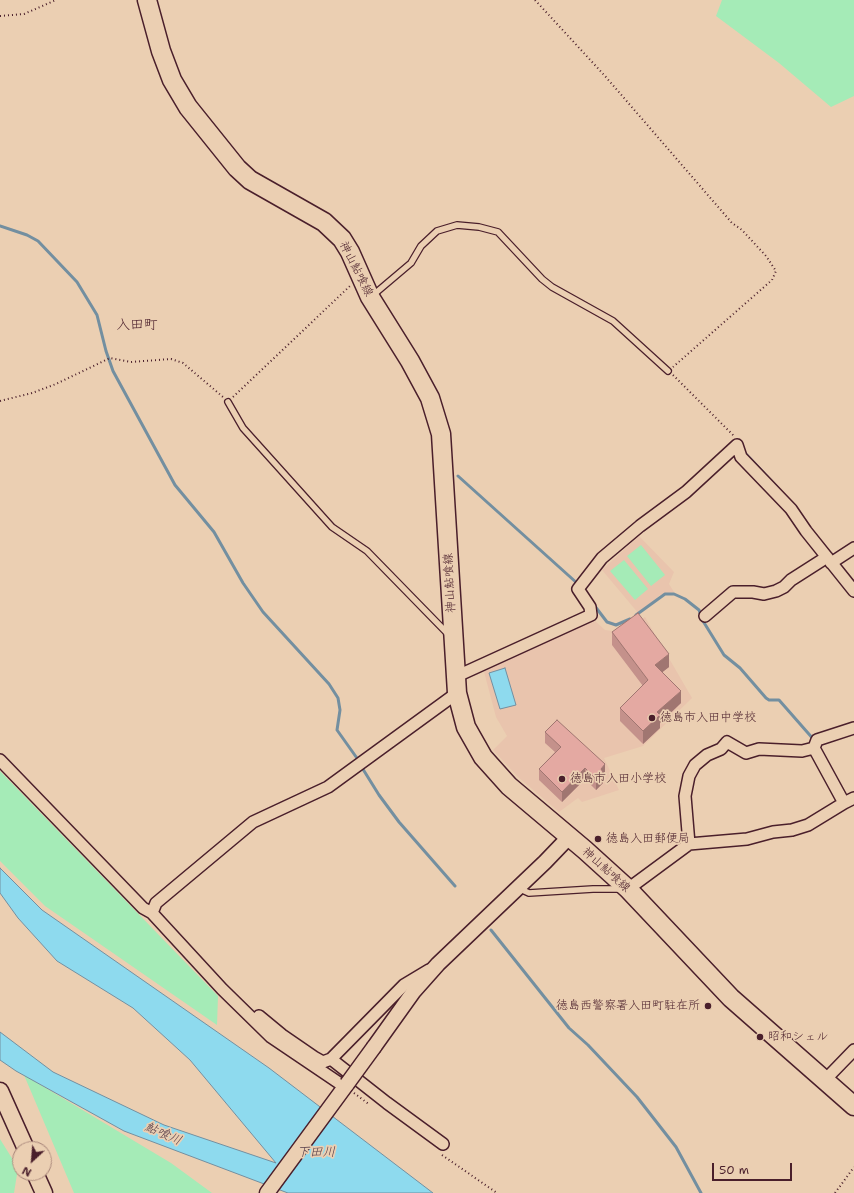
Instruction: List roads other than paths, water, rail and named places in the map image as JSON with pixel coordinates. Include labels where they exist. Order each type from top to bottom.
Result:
[{"type":"main road","name":"神山鮎喰線","points":[[147,0],[161,51],[172,80],[188,107],[237,168],[250,180],[324,222],[334,230],[350,252],[370,297],[421,380],[430,398],[441,434],[456,685],[466,727],[482,758],[509,786],[628,889],[731,998],[854,1106]]},
{"type":"main road","points":[[0,1091],[22,1141]]},
{"type":"main road","points":[[39,1181],[44,1193]]},
{"type":"street","points":[[152,913],[156,903],[253,822],[328,787],[361,765],[456,685],[591,615],[590,607],[578,589],[602,558],[640,526],[686,492],[737,445],[741,456],[791,510],[832,560],[854,591]]},
{"type":"street","points":[[705,616],[733,592],[753,592],[764,594],[776,591],[784,588],[790,580],[854,548]]},
{"type":"street","points":[[689,844],[685,796],[689,776],[695,765],[707,755],[720,749],[726,742],[746,753],[759,749],[802,751],[854,728]]},
{"type":"street","points":[[628,889],[689,844],[747,839],[773,832],[792,830],[808,825],[849,800],[816,744]]},
{"type":"street","points":[[0,760],[143,908],[152,913],[217,983],[271,1037],[345,1087]]},
{"type":"street","points":[[267,1193],[414,991],[438,964],[569,837]]},
{"type":"street","points":[[217,983],[225,985],[236,993],[282,1035],[323,1062],[331,1058],[404,985],[438,964]]},
{"type":"street","points":[[824,1081],[854,1050]]},
{"type":"street","points":[[331,1058],[387,1103],[443,1144]]},
{"type":"lane","points":[[370,297],[411,263],[421,246],[437,231],[457,225],[479,226],[498,232],[542,279],[552,287],[614,321],[668,371]]},
{"type":"lane","points":[[228,402],[243,428],[332,528],[367,551],[453,639]]},
{"type":"lane","points":[[518,888],[529,893],[592,889],[628,889]]},
{"type":"water","points":[[505,668],[516,705],[500,709],[489,673]]},
{"type":"water","name":"下田川","points":[[0,868],[42,910],[269,1068],[433,1193],[288,1193],[124,1131],[16,1071],[0,1060],[0,1032],[53,1072],[164,1125],[276,1163],[190,1060],[133,1008],[57,961],[18,918],[0,893]]},
{"type":"waterway","points":[[0,226],[27,235],[38,241],[77,282],[97,315],[106,351],[113,371],[175,485],[214,532],[243,583],[263,612],[329,684],[338,698],[340,710],[337,730],[359,761]]},
{"type":"waterway","points":[[744,452],[778,488]]},
{"type":"waterway","points":[[458,476],[578,584]]},
{"type":"waterway","points":[[636,615],[665,594],[674,594],[685,599],[699,610],[703,621],[724,655],[740,668],[766,698],[769,700],[779,700],[815,741]]},
{"type":"waterway","points":[[594,605],[607,622],[616,625],[630,619]]},
{"type":"waterway","points":[[361,766],[379,795],[399,822],[455,886]]},
{"type":"waterway","points":[[491,930],[569,1028],[588,1045],[637,1097],[676,1147],[701,1193]]},
{"type":"place","name":"徳島市入田中学校","points":[[652,718]]},
{"type":"place","name":"徳島市入田小学校","points":[[562,779]]},
{"type":"place","name":"徳島入田郵便局","points":[[598,839]]},
{"type":"place","name":"徳島西警察署入田町駐在所","points":[[708,1006]]},
{"type":"place","name":"昭和シェル","points":[[760,1037]]},
{"type":"district","name":"入田町","points":[[137,325]]},
{"type":"water label","name":"鮎喰川","points":[[163,1134]]}]
